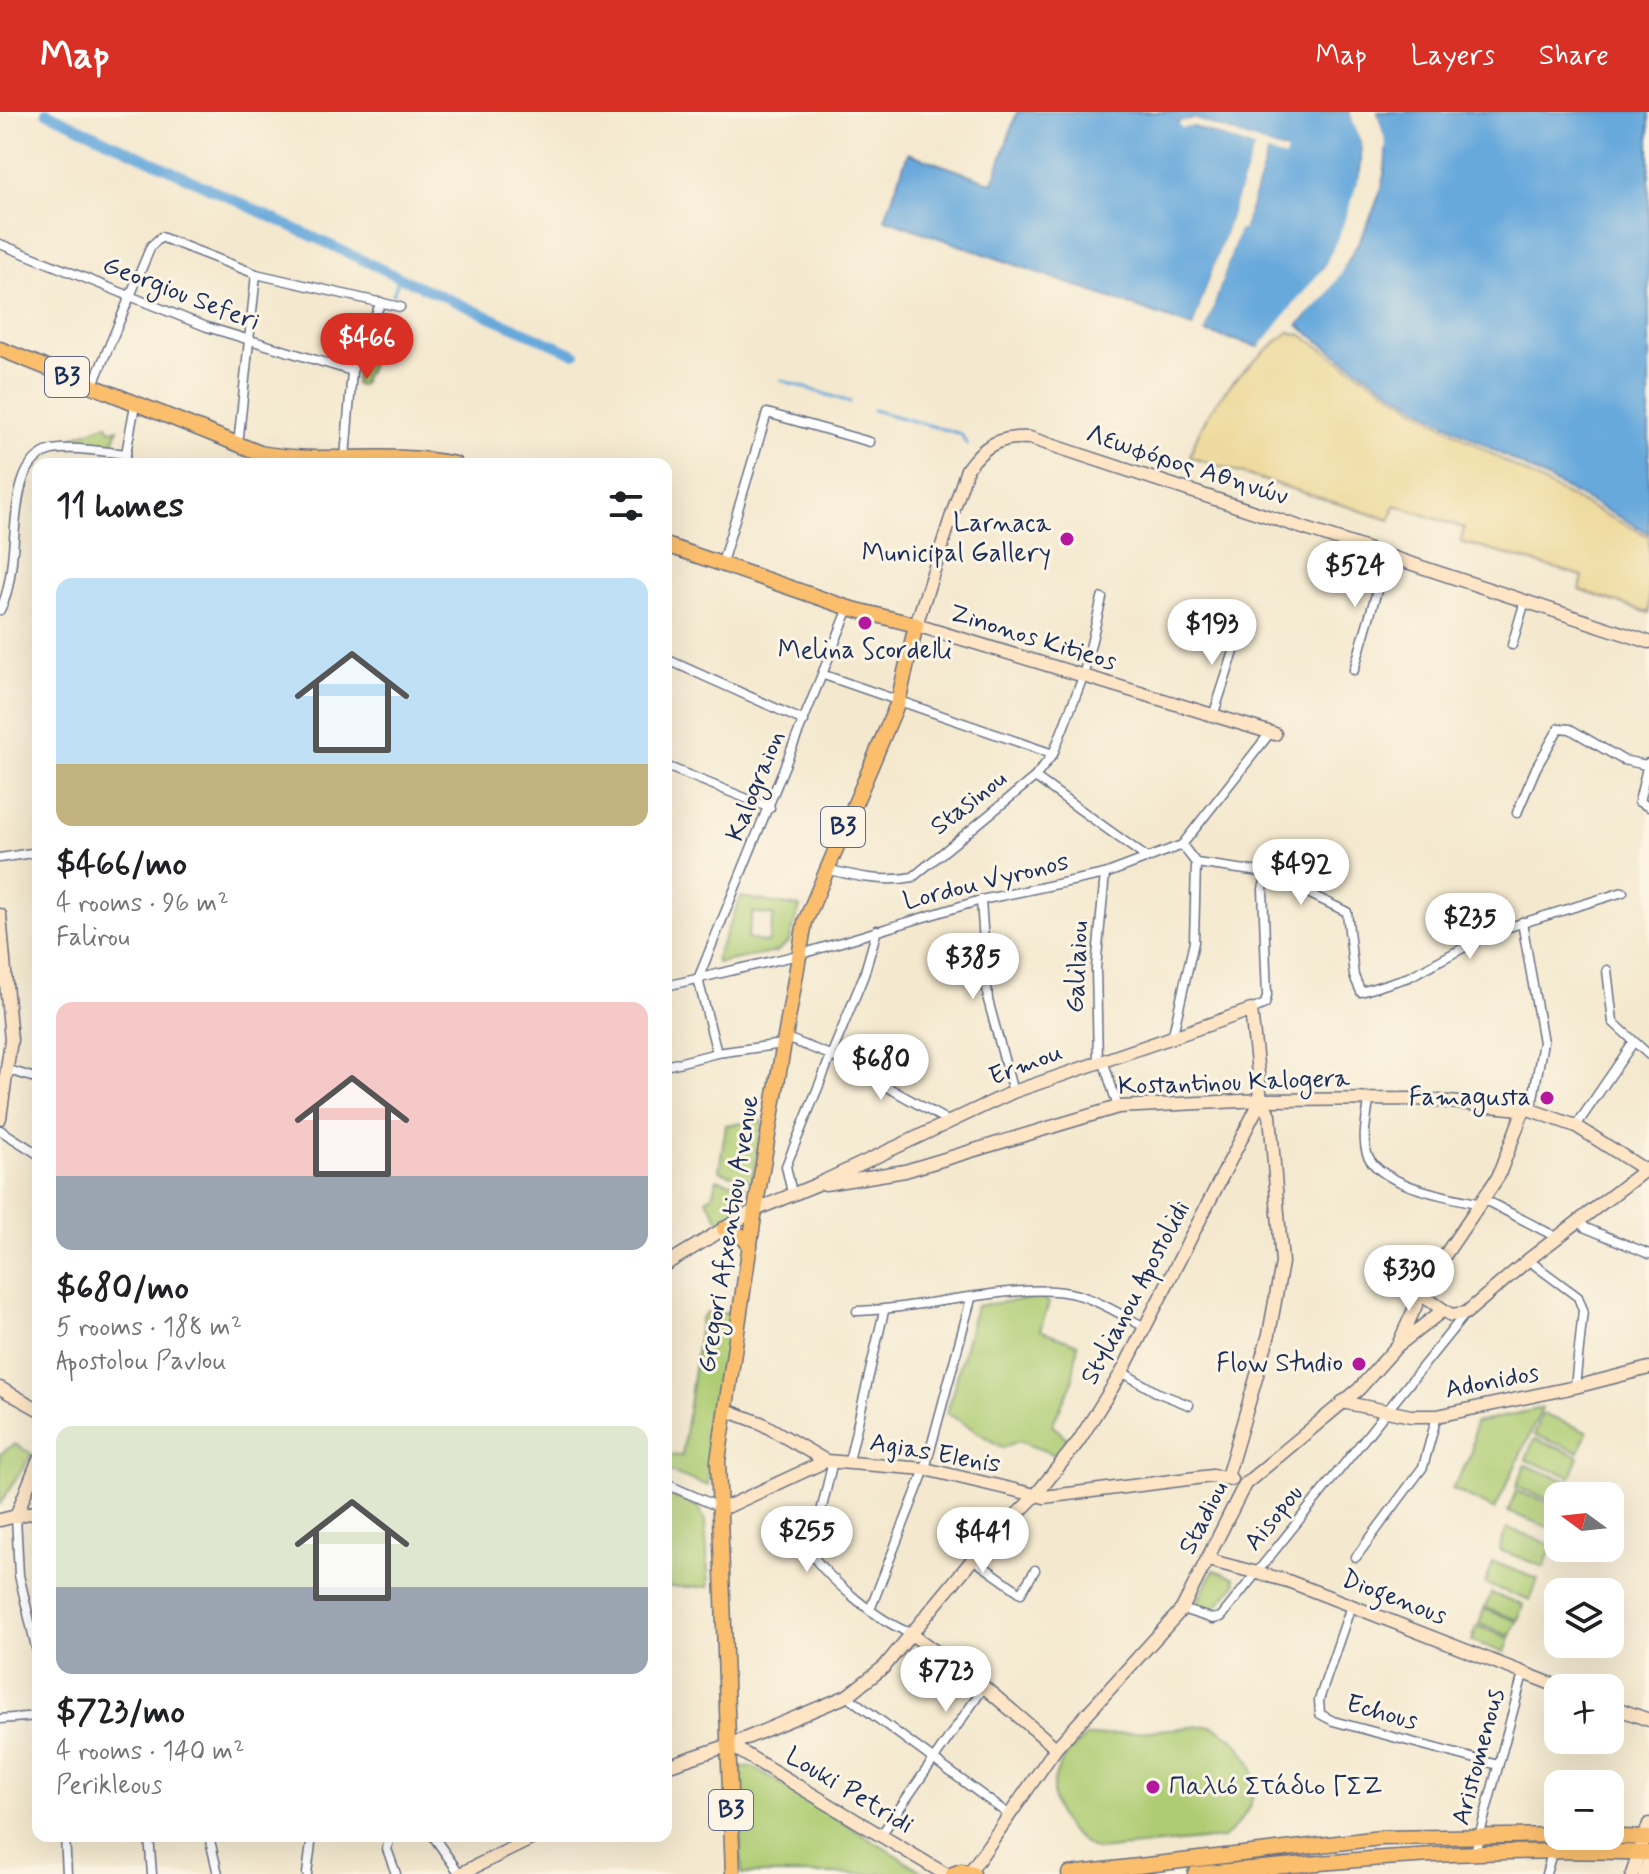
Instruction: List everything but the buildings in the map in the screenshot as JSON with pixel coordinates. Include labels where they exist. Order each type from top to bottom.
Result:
[{"type":"main road","name":"B3","points":[[0,349],[238,446],[278,456],[345,458]]},
{"type":"main road","points":[[672,547],[849,608],[916,625]]},
{"type":"main road","name":"Gregori Afxentiou Avenue","points":[[733,1874],[718,1461],[755,1210],[805,922],[898,702],[916,625]]},
{"type":"main road","points":[[724,1229],[742,1236],[750,1246]]},
{"type":"main road","points":[[1624,1834],[1648,1833]]},
{"type":"main road","points":[[1199,1871],[1381,1838],[1544,1835]]},
{"type":"main road","points":[[1069,1874],[1199,1871],[1379,1856],[1475,1852],[1646,1856]]},
{"type":"main road","points":[[953,1874],[971,1873]]},
{"type":"street","points":[[92,388],[157,238],[167,238],[256,274],[400,307]]},
{"type":"street","name":"Georgiou Seferi","points":[[0,244],[129,297],[249,341],[352,371]]},
{"type":"street","points":[[238,446],[256,274]]},
{"type":"street","points":[[345,458],[352,371],[381,302]]},
{"type":"street","points":[[125,458],[135,405]]},
{"type":"street","points":[[721,566],[767,413],[870,442]]},
{"type":"street","name":"Λεωφόρος Αθηνών","points":[[916,625],[967,469],[991,444],[1013,437],[1030,438],[1649,642]]},
{"type":"street","points":[[0,610],[9,573],[9,491],[21,466],[33,456],[53,450],[126,454]]},
{"type":"street","points":[[1354,670],[1387,556]]},
{"type":"street","name":"Stasinou","points":[[825,869],[899,880],[913,877],[1035,777],[1053,754],[1083,677],[1102,598]]},
{"type":"street","points":[[1512,645],[1525,601]]},
{"type":"street","name":"Kalograion","points":[[698,979],[849,608]]},
{"type":"street","name":"Zinonos Kitieos","points":[[916,625],[1272,733]]},
{"type":"street","points":[[1213,716],[1242,627]]},
{"type":"street","points":[[672,662],[804,721]]},
{"type":"street","points":[[824,675],[1053,754]]},
{"type":"street","points":[[1517,813],[1536,768],[1559,728],[1570,729],[1623,760],[1648,763],[1639,802],[1649,807]]},
{"type":"street","points":[[1173,1034],[1194,942],[1196,863],[1182,845],[1272,733]]},
{"type":"street","points":[[672,770],[770,808]]},
{"type":"street","points":[[1035,777],[1146,857]]},
{"type":"street","name":"Lordou Vyronos","points":[[672,985],[798,955],[981,900],[1105,874],[1182,845]]},
{"type":"street","points":[[0,858],[32,853]]},
{"type":"street","points":[[1196,863],[1267,873],[1347,912],[1354,976],[1361,992],[1409,977],[1493,932],[1623,892]]},
{"type":"street","points":[[1245,1484],[1227,1477],[1269,1334],[1282,1263],[1270,1115],[1261,1100],[1255,1009],[1267,996],[1263,889],[1267,873]]},
{"type":"street","name":"Galilaiou","points":[[1105,874],[1096,968],[1100,1061],[1118,1107]]},
{"type":"street","points":[[981,900],[988,1000],[1013,1092]]},
{"type":"street","points":[[0,915],[10,1003],[9,1070],[0,1118]]},
{"type":"street","name":"Stadiou","points":[[971,1873],[1008,1814],[1056,1748],[1182,1609],[1245,1484],[1359,1389],[1398,1345],[1420,1294],[1483,1202],[1510,1153],[1528,1110],[1543,1042],[1522,922]]},
{"type":"street","points":[[792,1193],[786,1166],[864,975],[877,930]]},
{"type":"street","points":[[1607,970],[1613,1022],[1649,1055]]},
{"type":"street","points":[[698,979],[717,1053]]},
{"type":"street","name":"Ermou","points":[[818,1184],[850,1166],[1013,1092],[1173,1034],[1255,1009]]},
{"type":"street","points":[[672,1064],[784,1040],[830,1055],[948,1121]]},
{"type":"street","points":[[1576,1126],[1633,1043]]},
{"type":"street","points":[[9,1070],[32,1077]]},
{"type":"street","name":"Kostantinou Kalogera","points":[[818,1184],[905,1171],[1118,1107],[1261,1100],[1418,1099],[1528,1110],[1576,1126],[1647,1168]]},
{"type":"street","name":"Stylianou Apostolidi","points":[[672,1764],[730,1745],[847,1696],[884,1667],[973,1559],[1035,1496],[1078,1442],[1122,1372],[1261,1100]]},
{"type":"street","points":[[1369,1101],[1365,1140],[1368,1157],[1378,1169],[1413,1187],[1483,1202],[1558,1238]]},
{"type":"street","points":[[0,1130],[32,1150]]},
{"type":"street","points":[[850,1166],[856,1180]]},
{"type":"street","points":[[1420,1294],[1451,1315],[1466,1313],[1528,1260],[1647,1168]]},
{"type":"street","points":[[672,1260],[755,1210],[818,1184]]},
{"type":"street","points":[[1578,1221],[1586,1228],[1649,1254]]},
{"type":"street","points":[[1528,1260],[1578,1297],[1583,1310],[1575,1387]]},
{"type":"street","points":[[857,1311],[884,1311],[1045,1290],[1079,1295],[1145,1327]]},
{"type":"street","points":[[870,1610],[925,1469],[971,1299]]},
{"type":"street","points":[[849,1461],[884,1311]]},
{"type":"street","points":[[1398,1345],[1442,1311]]},
{"type":"street","name":"Aisopou","points":[[1182,1609],[1219,1620],[1466,1313]]},
{"type":"street","name":"Adonidos","points":[[1342,1402],[1386,1412],[1437,1416],[1649,1368]]},
{"type":"street","points":[[1122,1372],[1156,1392],[1189,1405]]},
{"type":"street","points":[[0,1388],[32,1406]]},
{"type":"street","points":[[726,1410],[761,1423],[829,1461],[811,1554]]},
{"type":"street","points":[[1356,1557],[1423,1467],[1437,1416]]},
{"type":"street","name":"Agias Elenis","points":[[719,1507],[729,1506],[829,1461],[925,1469],[1035,1496],[1227,1477]]},
{"type":"street","points":[[32,1476],[16,1516],[19,1575],[32,1630]]},
{"type":"street","points":[[672,1487],[719,1507]]},
{"type":"street","points":[[0,1520],[32,1512]]},
{"type":"street","points":[[769,1543],[811,1554],[870,1610],[891,1626],[910,1633],[984,1687],[1056,1748]]},
{"type":"street","points":[[973,1559],[1021,1593],[1035,1570]]},
{"type":"street","name":"Diogenous","points":[[1208,1560],[1279,1577],[1544,1682]]},
{"type":"street","name":"Echous","points":[[1351,1606],[1319,1700],[1320,1714],[1333,1721],[1498,1765]]},
{"type":"street","name":"Aristomenous","points":[[1475,1852],[1523,1674]]},
{"type":"street","points":[[881,1835],[984,1687]]},
{"type":"street","points":[[847,1696],[1008,1814]]},
{"type":"street","points":[[1624,1711],[1649,1720]]},
{"type":"street","points":[[0,1719],[32,1716]]},
{"type":"street","name":"Louki Petridi","points":[[730,1745],[945,1874]]},
{"type":"street","points":[[1644,1874],[1648,1833]]},
{"type":"street","points":[[65,1842],[67,1874]]},
{"type":"street","points":[[149,1842],[152,1874]]},
{"type":"street","points":[[210,1842],[218,1874]]},
{"type":"street","points":[[307,1874],[311,1842]]},
{"type":"street","points":[[389,1842],[387,1853],[396,1874]]},
{"type":"street","points":[[437,1842],[460,1874],[525,1842]]},
{"type":"street","points":[[1546,1874],[1552,1853]]},
{"type":"street","points":[[1632,1874],[1646,1856]]},
{"type":"green space","points":[[382,311],[394,316],[361,386],[355,384],[356,374]]},
{"type":"green space","points":[[107,424],[110,430],[118,429],[112,445],[77,444],[74,437]]},
{"type":"green space","points":[[741,897],[800,907],[789,942],[776,952],[717,963],[716,957]],"holes":[[[753,912],[774,916],[768,943],[747,939]]]},
{"type":"green space","points":[[763,1121],[752,1181],[719,1171],[726,1125]]},
{"type":"green space","points":[[717,1179],[746,1187],[735,1209],[720,1221],[706,1199],[712,1195]]},
{"type":"green space","points":[[1042,1297],[1049,1303],[1040,1330],[1078,1344],[1072,1383],[1052,1425],[1070,1441],[1061,1457],[1018,1441],[1003,1448],[947,1413],[976,1306]]},
{"type":"green space","points":[[707,1312],[732,1314],[708,1486],[672,1473],[672,1455],[682,1456],[701,1318]]},
{"type":"green space","points":[[1542,1408],[1495,1510],[1452,1489],[1471,1454],[1475,1423]]},
{"type":"green space","points":[[1542,1414],[1587,1431],[1579,1452],[1534,1435]]},
{"type":"green space","points":[[1534,1439],[1579,1456],[1571,1477],[1526,1460]]},
{"type":"green space","points":[[15,1444],[32,1454],[0,1504],[0,1454]]},
{"type":"green space","points":[[1525,1465],[1570,1482],[1544,1482],[1544,1498],[1516,1487]]},
{"type":"green space","points":[[1516,1491],[1544,1501],[1544,1526],[1508,1512]]},
{"type":"green space","points":[[672,1496],[699,1507],[705,1521],[709,1587],[672,1587]]},
{"type":"green space","points":[[1507,1528],[1544,1542],[1546,1562],[1544,1567],[1499,1550]]},
{"type":"green space","points":[[1493,1562],[1538,1579],[1530,1601],[1485,1584]]},
{"type":"green space","points":[[1214,1570],[1234,1577],[1236,1584],[1211,1613],[1196,1604]]},
{"type":"green space","points":[[1491,1593],[1523,1605],[1518,1620],[1485,1608]]},
{"type":"green space","points":[[1484,1609],[1517,1621],[1511,1636],[1479,1624]]},
{"type":"green space","points":[[1477,1626],[1510,1638],[1505,1653],[1472,1641]]},
{"type":"green space","name":"Παλιό Στάδιο ΓΣΖ","points":[[1211,1725],[1242,1749],[1254,1778],[1248,1809],[1223,1838],[1097,1850],[1079,1839],[1057,1812],[1053,1797],[1054,1781],[1070,1751],[1086,1737]]},
{"type":"green space","points":[[752,1767],[926,1874],[742,1874],[737,1777],[741,1768]]},
{"type":"sand","points":[[1289,332],[1302,335],[1428,417],[1515,467],[1649,536],[1649,613],[1580,590],[1583,576],[1461,542],[1464,528],[1395,505],[1390,520],[1190,457],[1205,419],[1216,402],[1243,372]]},
{"type":"water","points":[[1017,112],[1350,112],[1358,129],[1361,149],[1356,192],[1341,235],[1322,270],[1259,347],[1205,332],[1268,152],[1287,152],[1193,119],[1179,122],[1255,147],[1193,327],[885,219],[908,153],[993,183]]},
{"type":"water","points":[[1377,112],[1649,112],[1649,533],[1424,410],[1381,384],[1298,325],[1343,269],[1377,200],[1386,155]]},
{"type":"pier","points":[[1350,112],[1357,115],[1368,151],[1366,171],[1345,232],[1315,287],[1262,350],[1259,347],[1324,267],[1341,231],[1362,169],[1364,151]]},
{"type":"pier","points":[[1373,112],[1377,112],[1386,143],[1381,189],[1341,273],[1324,299],[1295,327],[1295,322],[1321,297],[1338,271],[1377,188],[1382,153]]},
{"type":"pier","points":[[1193,119],[1287,152],[1285,158],[1267,153],[1243,230],[1239,230],[1205,332],[1201,330],[1266,148],[1258,146],[1196,328],[1193,327],[1254,148],[1194,126],[1181,128],[1179,122]]},
{"type":"waterway","points":[[46,112],[399,277],[575,354]]},
{"type":"waterway","points":[[393,295],[399,277]]},
{"type":"waterway","points":[[781,380],[850,402]]},
{"type":"waterway","points":[[873,410],[961,434],[967,445]]},
{"type":"place","name":"Larnaca Municipal Gallery","points":[[1067,539]]},
{"type":"place","name":"Melina Scordelli","points":[[865,623]]},
{"type":"place","name":"Famagusta","points":[[1547,1098]]},
{"type":"place","name":"Flow Studio","points":[[1359,1364]]},
{"type":"place","name":"Παλιό Στάδιο ΓΣΖ","points":[[1153,1787]]}]
